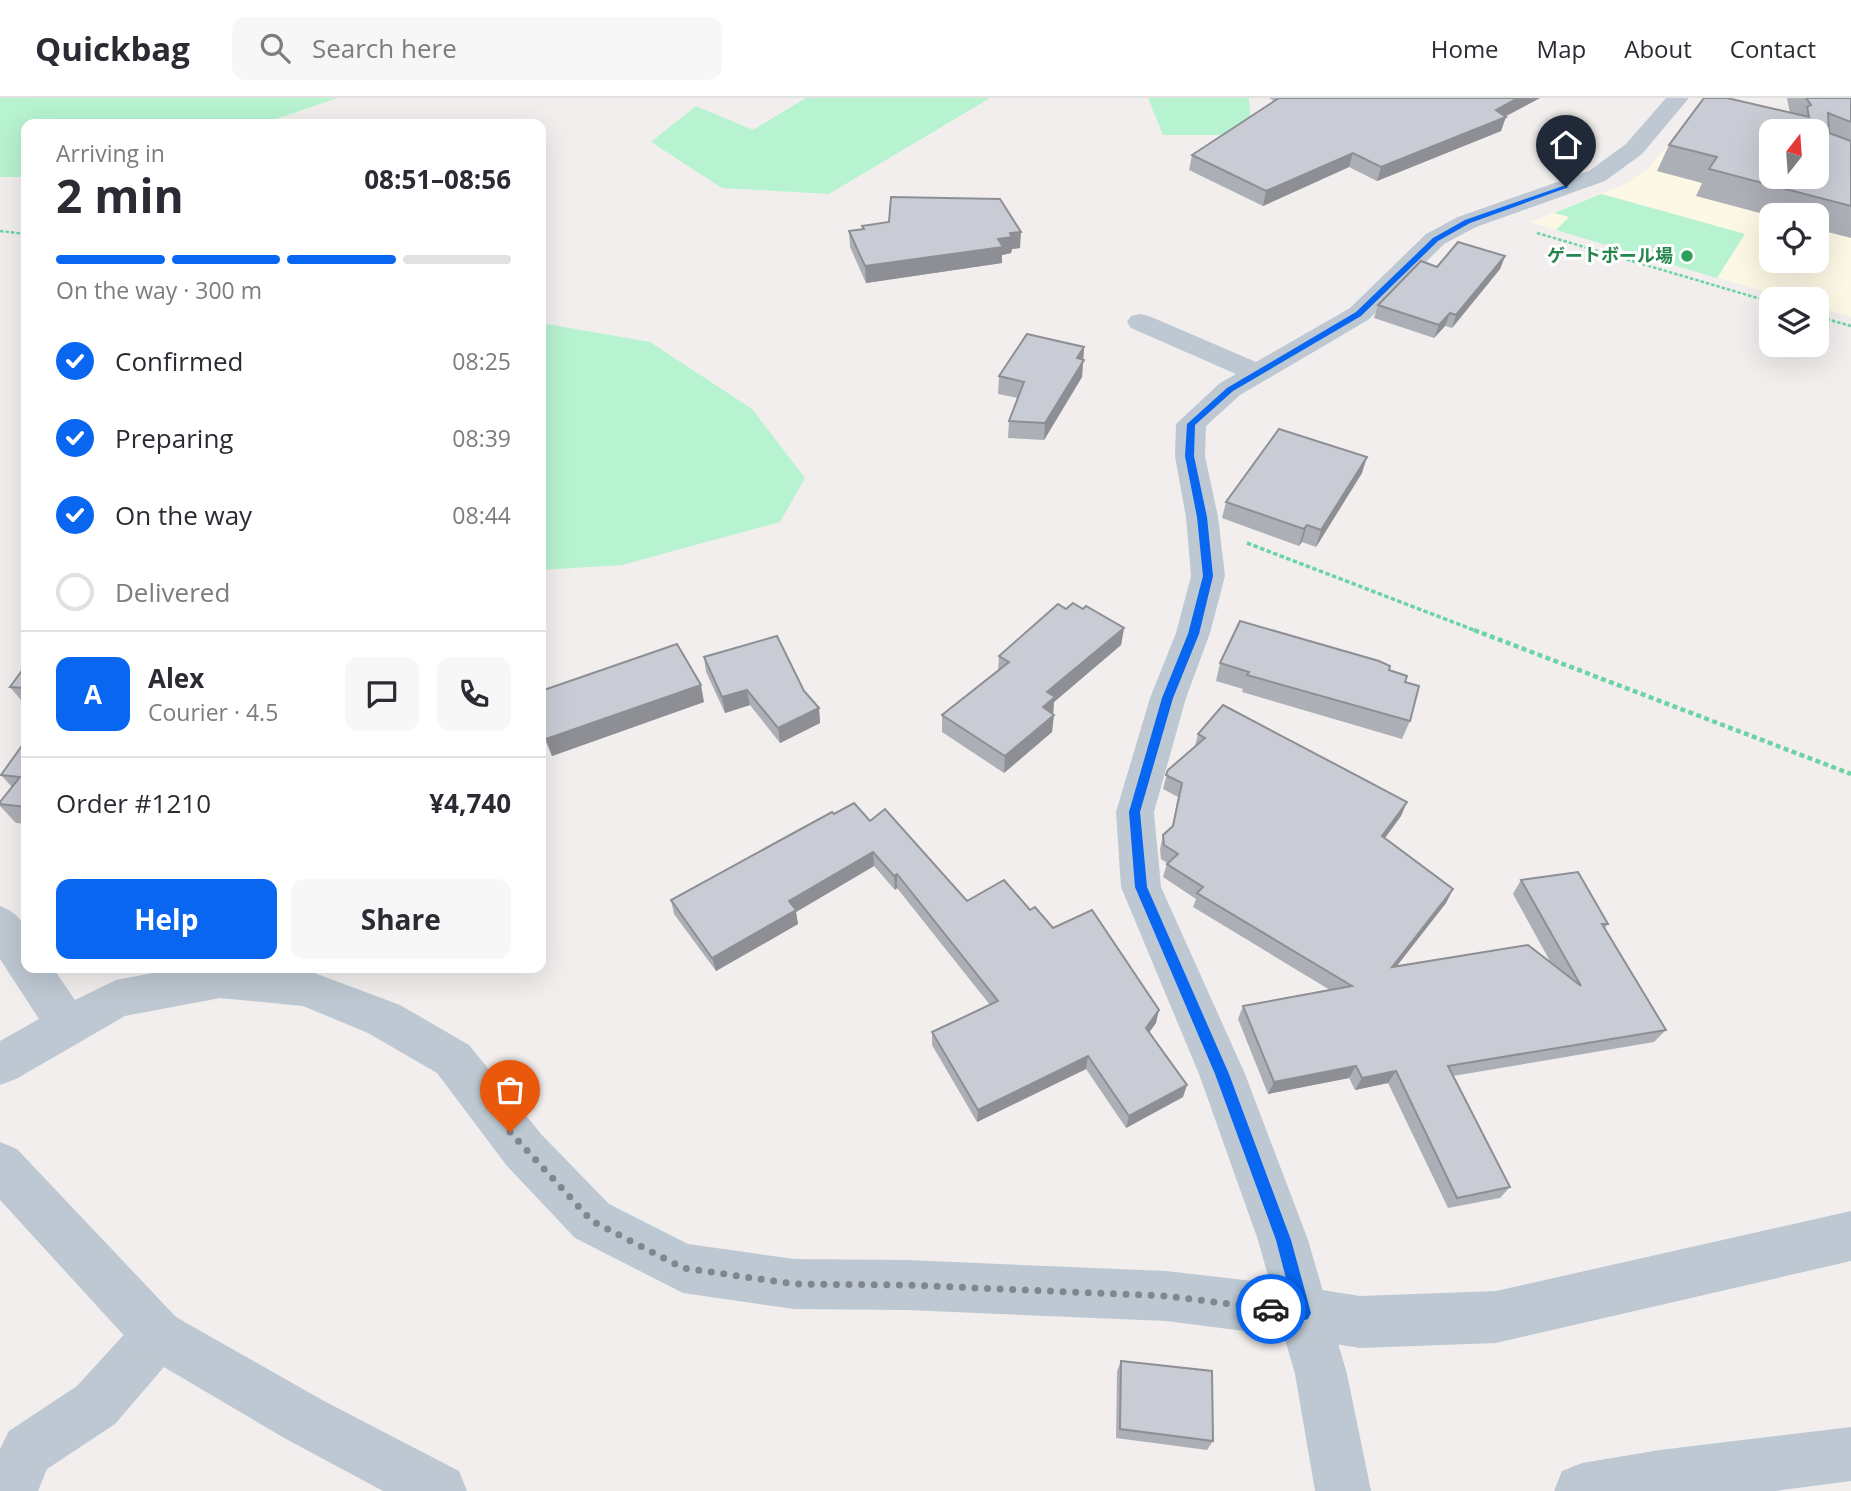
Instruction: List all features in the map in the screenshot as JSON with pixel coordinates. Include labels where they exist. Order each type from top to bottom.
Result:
[{"type":"street","points":[[1343,1491],[1321,1374],[1283,1240],[1222,1074],[1141,887],[1135,812],[1168,698],[1194,634],[1208,576],[1202,517],[1190,456],[1191,424],[1230,389],[1359,314],[1435,239],[1467,222],[1602,172],[1634,149],[1678,98]]},
{"type":"street","points":[[1140,322],[1219,354],[1258,374]]},
{"type":"street","points":[[0,924],[21,956]]},
{"type":"street","points":[[32,973],[68,1026]]},
{"type":"street","points":[[0,1064],[116,999],[220,979],[304,987],[384,1019],[453,1059],[524,1150],[592,1221],[683,1268],[794,1284],[907,1285],[1166,1296],[1360,1321],[1496,1317],[1851,1236]]},
{"type":"street","points":[[0,1165],[158,1335],[305,1420],[439,1491]]},
{"type":"street","points":[[12,1461],[96,1405],[158,1335]]},
{"type":"street","points":[[1582,1491],[1660,1478],[1851,1454]]},
{"type":"path","points":[[0,231],[21,233]]},
{"type":"path","points":[[1539,233],[1759,298]]},
{"type":"path","points":[[1829,320],[1851,326]]},
{"type":"path","points":[[1243,541],[1851,774]]},
{"type":"shaded area","points":[[1695,111],[1759,167],[1759,189],[1829,189],[1829,176],[1851,175],[1851,317],[1829,311],[1829,287],[1759,287],[1759,290],[1530,222],[1627,183],[1650,167]]},
{"type":"green space","points":[[0,98],[337,98],[276,119],[21,119],[21,177],[0,177]]},
{"type":"green space","points":[[806,98],[990,98],[829,194],[722,188],[651,142],[696,106],[753,130]]},
{"type":"green space","points":[[1148,98],[1249,98],[1251,135],[1163,135]]},
{"type":"green space","name":"ゲートボール場","points":[[1601,194],[1745,234],[1717,278],[1556,230],[1569,217],[1554,213]]},
{"type":"green space","points":[[546,324],[650,342],[752,409],[805,478],[780,522],[622,565],[546,570]]},
{"type":"building","points":[[1279,98],[1518,98],[1496,110],[1506,117],[1381,167],[1353,153],[1266,191],[1192,155]]},
{"type":"building","points":[[1704,98],[1727,98],[1809,117],[1807,107],[1811,105],[1806,98],[1851,98],[1851,122],[1828,113],[1828,119],[1759,119],[1759,182],[1709,169],[1717,157],[1669,145]]},
{"type":"building","points":[[1829,133],[1851,141],[1851,206],[1786,189],[1829,189]]},
{"type":"building","points":[[891,197],[1000,199],[1021,232],[1010,233],[1012,237],[998,239],[1003,247],[865,266],[849,231],[889,222]]},
{"type":"building","points":[[1458,242],[1505,256],[1456,315],[1450,313],[1439,325],[1378,305],[1421,261],[1437,267]]},
{"type":"building","points":[[1027,334],[1084,347],[1077,358],[1084,360],[1045,423],[1009,421],[1024,382],[999,376]]},
{"type":"building","points":[[1279,429],[1367,457],[1321,530],[1307,525],[1304,529],[1226,502]]},
{"type":"building","points":[[1073,603],[1083,609],[1086,606],[1124,628],[1047,692],[1055,697],[1043,707],[1054,715],[1005,756],[942,715],[1009,662],[999,656],[1058,604],[1066,609]]},
{"type":"building","points":[[1240,621],[1379,661],[1390,666],[1389,670],[1407,676],[1405,682],[1419,686],[1410,721],[1247,675],[1249,672],[1220,663]]},
{"type":"building","points":[[777,636],[804,691],[819,708],[778,728],[747,690],[722,697],[704,657]]},
{"type":"building","points":[[677,644],[701,685],[546,739],[546,689]]},
{"type":"building","points":[[21,672],[21,688],[10,687]]},
{"type":"building","points":[[1223,705],[1407,802],[1382,836],[1453,889],[1392,967],[1528,945],[1581,986],[1521,880],[1578,872],[1608,924],[1602,924],[1666,1030],[1448,1066],[1510,1187],[1457,1198],[1396,1071],[1362,1078],[1356,1066],[1274,1082],[1243,1006],[1352,986],[1197,893],[1203,887],[1167,864],[1178,854],[1164,845],[1163,835],[1173,826],[1182,783],[1166,775],[1168,770],[1205,738],[1198,734]]},
{"type":"building","points":[[21,747],[21,806],[0,804],[20,777],[1,775]]},
{"type":"building","points":[[854,803],[870,821],[885,809],[967,901],[1004,880],[1030,910],[1035,907],[1053,928],[1092,910],[1159,1010],[1146,1028],[1187,1085],[1129,1116],[1088,1056],[978,1110],[932,1032],[998,1001],[897,874],[894,876],[873,852],[789,901],[796,910],[712,958],[671,900],[832,812],[834,814]]},
{"type":"building","points":[[1121,1361],[1212,1371],[1213,1441],[1120,1429]]},
{"type":"way so far","points":[[510,1132],[592,1221],[683,1268],[794,1284],[907,1285],[1166,1296],[1271,1309]]},
{"type":"place","name":"ゲートボール場","points":[[1687,256]]},
{"type":"route","points":[[1271,1309],[1303,1313],[1283,1240],[1222,1074],[1141,887],[1135,812],[1168,698],[1194,634],[1208,576],[1202,517],[1190,456],[1191,424],[1230,389],[1359,314],[1435,239],[1467,222],[1566,187]]}]
